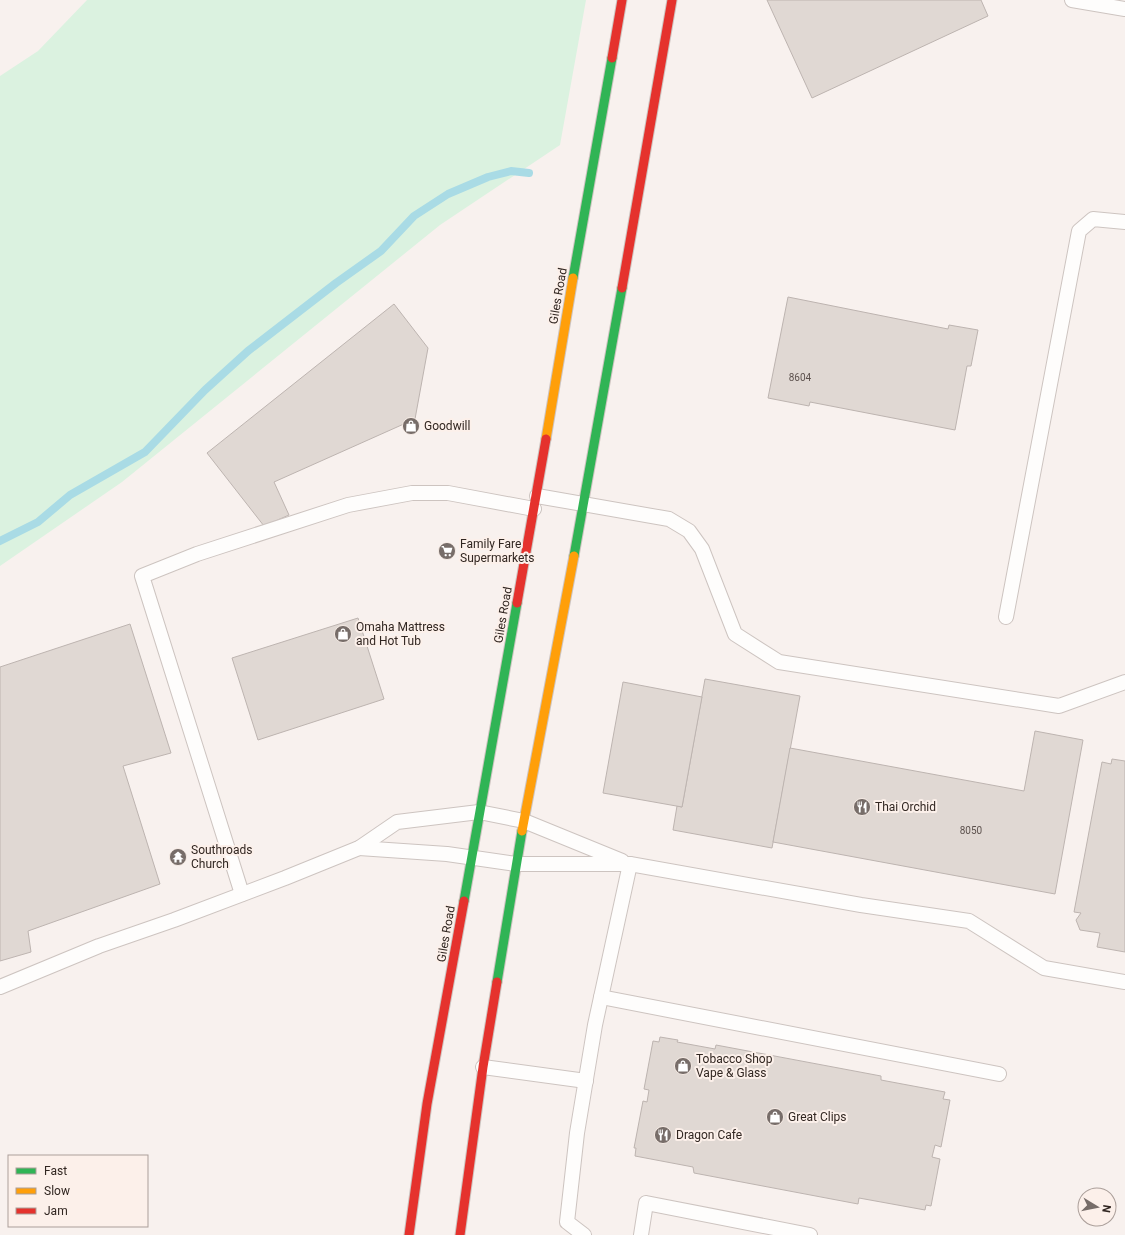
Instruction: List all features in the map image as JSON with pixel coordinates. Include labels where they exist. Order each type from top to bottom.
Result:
[{"type":"main road","name":"Giles Road","points":[[409,1235],[427,1104],[536,502],[589,185],[622,0]]},
{"type":"main road","points":[[460,1235],[483,1067],[516,864],[584,504],[672,0]]},
{"type":"lane","points":[[1072,0],[1125,9]]},
{"type":"lane","points":[[1006,617],[1079,231],[1093,219],[1125,222]]},
{"type":"lane","points":[[242,894],[142,576],[197,554],[348,505],[412,492],[448,493],[536,502],[584,504],[669,519],[689,531],[702,549],[735,634],[779,662],[1059,706],[1125,682]]},
{"type":"lane","points":[[0,987],[99,946],[242,894],[359,848],[397,822],[479,812],[524,821],[630,864]]},
{"type":"lane","points":[[359,848],[447,854],[516,864],[630,864],[855,904],[969,921],[1044,968],[1125,982]]},
{"type":"lane","points":[[584,1235],[567,1222],[577,1133],[601,996],[630,864]]},
{"type":"lane","points":[[601,996],[999,1074]]},
{"type":"lane","points":[[483,1067],[586,1081]]},
{"type":"lane","points":[[641,1235],[646,1203],[810,1235]]},
{"type":"green space","points":[[87,0],[586,0],[560,145],[440,225],[122,482],[0,566],[0,76],[38,51]]},
{"type":"building","points":[[767,0],[981,0],[988,16],[812,98]]},
{"type":"building","points":[[788,297],[948,329],[949,325],[978,330],[971,366],[967,366],[955,430],[810,402],[809,406],[768,398]]},
{"type":"building","points":[[394,304],[428,348],[415,419],[274,482],[289,515],[264,526],[207,453]]},
{"type":"building","points":[[358,618],[384,699],[258,740],[232,658]]},
{"type":"building","points":[[130,624],[171,753],[123,766],[160,884],[28,931],[31,952],[0,961],[0,667]]},
{"type":"building","points":[[705,679],[800,696],[772,848],[673,830],[677,806],[682,807]]},
{"type":"building","points":[[623,682],[702,697],[682,807],[603,793]]},
{"type":"building","points":[[1035,731],[1083,740],[1055,894],[773,842],[790,748],[1024,791]]},
{"type":"building","points":[[1112,759],[1125,761],[1125,952],[1097,947],[1100,933],[1080,930],[1076,920],[1081,913],[1074,912],[1102,762],[1111,764]]},
{"type":"building","points":[[660,1037],[678,1040],[677,1042],[715,1049],[716,1045],[881,1076],[881,1080],[945,1092],[943,1099],[950,1100],[941,1147],[935,1145],[932,1157],[940,1159],[931,1206],[926,1205],[925,1210],[859,1198],[858,1204],[694,1173],[693,1167],[635,1156],[636,1148],[634,1148],[643,1101],[647,1102],[649,1090],[644,1089],[653,1041],[659,1042]]},
{"type":"waterway","points":[[0,541],[38,522],[70,495],[145,452],[205,390],[248,351],[336,283],[381,251],[414,216],[448,194],[488,177],[511,171],[529,173]]},
{"type":"traffic: fast","points":[[573,278],[612,58]]},
{"type":"traffic: fast","points":[[574,556],[622,288]]},
{"type":"traffic: fast","points":[[464,901],[517,603]]},
{"type":"traffic: fast","points":[[497,982],[522,831]]},
{"type":"traffic: slow","points":[[546,439],[573,278]]},
{"type":"traffic: slow","points":[[522,831],[574,556]]},
{"type":"traffic: jam","points":[[612,58],[622,0]]},
{"type":"traffic: jam","points":[[622,288],[672,0]]},
{"type":"traffic: jam","points":[[517,603],[546,439]]},
{"type":"traffic: jam","points":[[409,1235],[427,1104],[464,901]]},
{"type":"traffic: jam","points":[[460,1235],[483,1067],[497,982]]},
{"type":"place","name":"Goodwill","points":[[411,426]]},
{"type":"place","name":"Family Fare Supermarkets","points":[[447,551]]},
{"type":"place","name":"Omaha Mattress and Hot Tub","points":[[343,634]]},
{"type":"place","name":"Thai Orchid","points":[[862,807]]},
{"type":"place","name":"Southroads Church","points":[[178,857]]},
{"type":"place","name":"Tobacco Shop Vape & Glass","points":[[683,1066]]},
{"type":"place","name":"Great Clips","points":[[775,1117]]},
{"type":"place","name":"Dragon Cafe","points":[[663,1135]]}]
